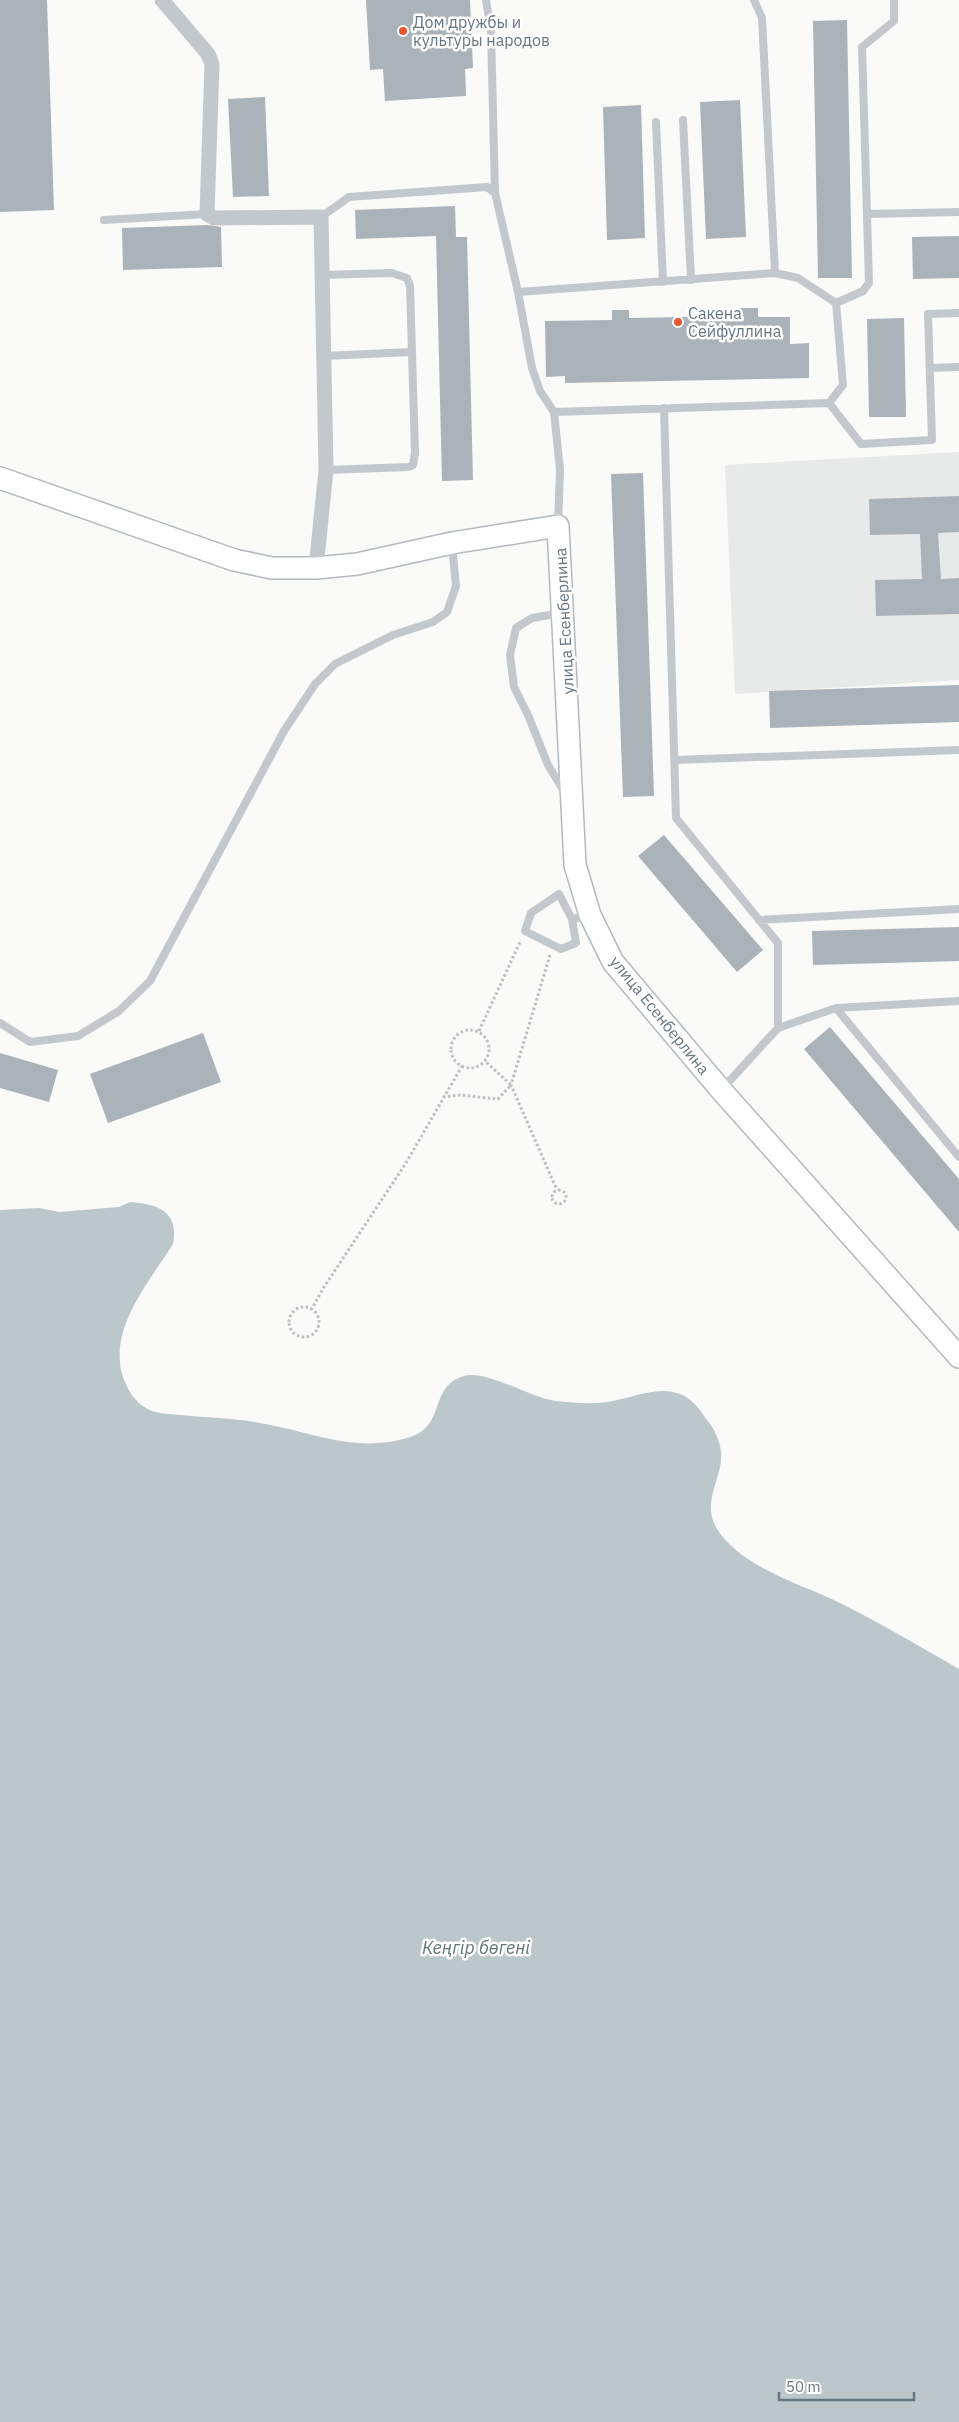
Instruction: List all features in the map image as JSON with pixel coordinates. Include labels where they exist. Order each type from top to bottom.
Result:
[{"type":"street","points":[[162,0],[208,54],[212,64],[207,214],[214,218],[321,217],[326,470],[316,568]]},
{"type":"street","points":[[0,478],[234,560],[272,568],[316,568],[357,564],[452,543],[558,526]]},
{"type":"street","name":"улица Есенберлина","points":[[558,526],[575,865],[581,917],[613,962],[721,1090],[958,1354]]},
{"type":"lane","points":[[486,0],[491,32],[495,193],[518,292],[532,368],[540,391],[554,412],[560,470],[558,526]]},
{"type":"lane","points":[[754,0],[762,18],[775,273]]},
{"type":"lane","points":[[836,302],[863,291],[869,282],[862,47],[894,21],[894,0]]},
{"type":"lane","points":[[683,120],[691,280]]},
{"type":"lane","points":[[656,122],[663,282]]},
{"type":"lane","points":[[321,217],[348,197],[487,188],[495,193]]},
{"type":"lane","points":[[868,214],[959,212]]},
{"type":"lane","points":[[104,220],[207,214]]},
{"type":"lane","points":[[322,275],[392,273],[407,278],[410,286],[415,454],[413,465],[326,470]]},
{"type":"lane","points":[[518,292],[775,273],[798,278],[836,302]]},
{"type":"lane","points":[[829,403],[843,385],[836,302]]},
{"type":"lane","points":[[829,403],[861,444],[932,440],[928,314],[959,313]]},
{"type":"lane","points":[[324,356],[412,352]]},
{"type":"lane","points":[[930,368],[959,367]]},
{"type":"lane","points":[[554,412],[829,403]]},
{"type":"lane","points":[[664,408],[676,818],[778,943],[778,1028]]},
{"type":"lane","points":[[0,1023],[30,1042],[78,1036],[119,1011],[150,981],[284,731],[315,684],[335,664],[393,635],[433,622],[447,612],[456,586],[452,543]]},
{"type":"lane","points":[[563,612],[532,618],[516,628],[510,655],[514,687],[528,715],[548,765],[572,805]]},
{"type":"lane","points":[[675,760],[959,750]]},
{"type":"lane","points":[[559,894],[581,917],[576,943],[561,949],[526,931],[532,913],[559,894]]},
{"type":"lane","points":[[759,920],[959,909]]},
{"type":"lane","points":[[721,1090],[778,1028],[836,1008],[959,1001]]},
{"type":"lane","points":[[836,1008],[959,1157]]},
{"type":"path","points":[[478,1032],[526,931]]},
{"type":"path","points":[[443,1097],[460,1095],[498,1099],[511,1085],[553,945]]},
{"type":"path","points":[[464,1030],[478,1032],[486,1038],[488,1044],[488,1056],[485,1061],[475,1067],[462,1066],[452,1057],[451,1044],[453,1038],[464,1030]]},
{"type":"path","points":[[485,1061],[511,1085],[556,1190]]},
{"type":"path","points":[[311,1310],[324,1286],[406,1164],[462,1066]]},
{"type":"path","points":[[556,1190],[564,1191],[566,1195],[566,1200],[561,1205],[552,1200],[556,1190]]},
{"type":"path","points":[[299,1308],[311,1310],[318,1319],[317,1328],[306,1337],[296,1335],[289,1323],[292,1314],[299,1308]]},
{"type":"shaded area","points":[[959,452],[959,680],[735,694],[725,465]]},
{"type":"water","name":"Кеңгір бөгені","points":[[130,1202],[150,1205],[165,1212],[173,1224],[174,1233],[173,1244],[132,1309],[125,1326],[121,1344],[120,1362],[124,1380],[133,1396],[146,1408],[163,1413],[255,1422],[335,1440],[352,1443],[370,1443],[388,1442],[420,1433],[428,1425],[445,1389],[453,1381],[464,1376],[473,1375],[496,1380],[545,1399],[556,1401],[608,1402],[660,1391],[680,1394],[688,1398],[698,1408],[716,1434],[719,1442],[721,1460],[711,1508],[716,1527],[726,1541],[754,1563],[838,1602],[899,1634],[959,1669],[959,2422],[0,2422],[0,1210],[39,1208],[59,1212],[119,1207]]},
{"type":"building","points":[[0,0],[47,0],[54,210],[0,212]]},
{"type":"building","points":[[366,0],[470,0],[473,68],[465,69],[466,96],[385,101],[383,69],[370,70]]},
{"type":"building","points":[[847,20],[852,278],[818,278],[813,21]]},
{"type":"building","points":[[265,97],[269,196],[233,197],[228,99]]},
{"type":"building","points":[[740,100],[746,237],[706,239],[700,102]]},
{"type":"building","points":[[641,105],[645,238],[607,240],[603,107]]},
{"type":"building","points":[[455,206],[456,237],[467,237],[473,480],[442,481],[436,236],[356,239],[355,210]]},
{"type":"building","points":[[208,225],[221,227],[222,267],[123,270],[122,228]]},
{"type":"building","points":[[959,236],[959,278],[913,279],[912,237]]},
{"type":"building","points":[[739,308],[758,308],[758,317],[790,317],[790,344],[809,343],[809,378],[565,383],[565,376],[546,377],[545,321],[612,320],[612,310],[629,310],[629,318],[739,316]]},
{"type":"building","points":[[904,318],[906,417],[869,417],[867,319]]},
{"type":"building","points":[[643,473],[654,796],[623,797],[611,474]]},
{"type":"building","points":[[959,496],[959,532],[938,533],[941,579],[959,578],[959,614],[876,616],[875,580],[922,579],[920,534],[870,535],[869,499]]},
{"type":"building","points":[[959,685],[959,722],[770,728],[769,691]]},
{"type":"building","points":[[664,835],[763,950],[737,972],[638,856]]},
{"type":"building","points":[[959,927],[959,961],[813,965],[812,931]]},
{"type":"building","points":[[830,1027],[959,1179],[959,1232],[804,1049]]},
{"type":"building","points":[[203,1033],[221,1082],[108,1123],[90,1074]]},
{"type":"building","points":[[0,1053],[58,1070],[49,1102],[0,1088]]},
{"type":"place","name":"Дом дружбы и культуры народов","points":[[403,31]]},
{"type":"place","name":"Сакена Сейфуллина","points":[[678,322]]}]
